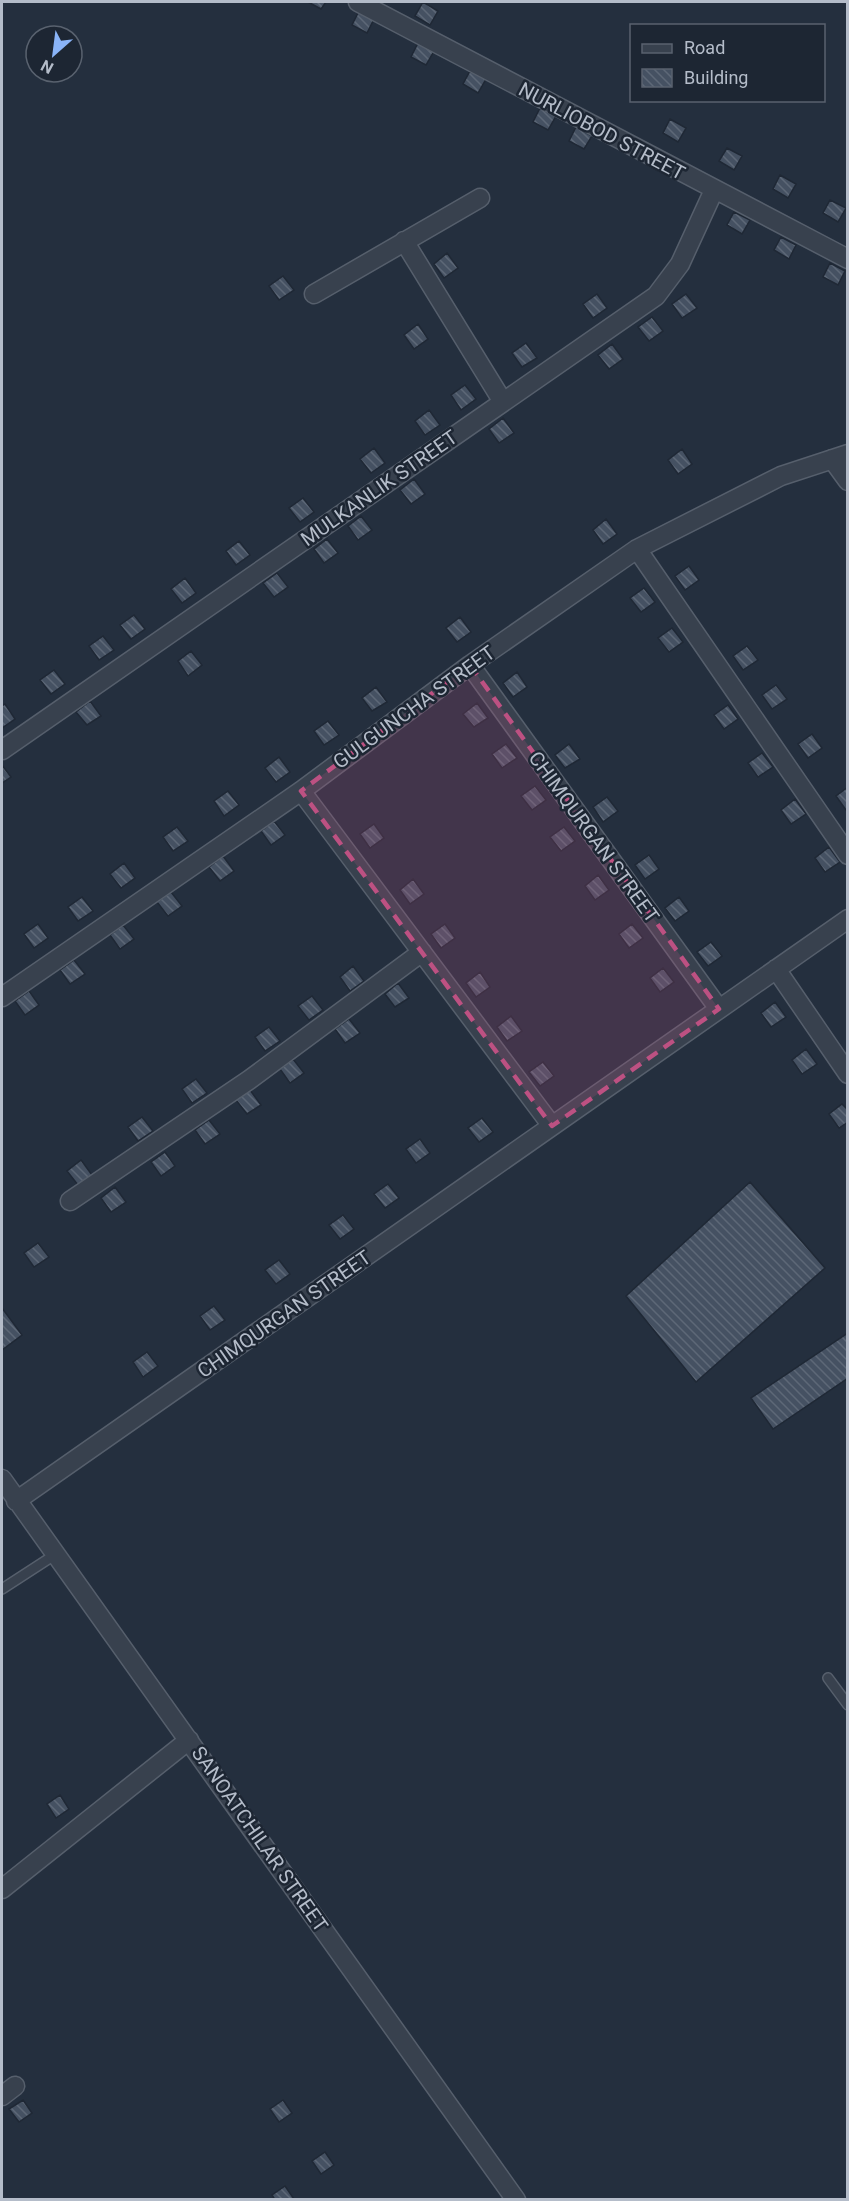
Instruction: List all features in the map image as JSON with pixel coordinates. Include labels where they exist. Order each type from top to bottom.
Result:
[{"type":"street","name":"NURLIOBOD STREET","points":[[358,2],[848,259]]},
{"type":"street","name":"MULKANLIK STREET","points":[[2,750],[656,296],[680,264],[714,190]]},
{"type":"street","points":[[314,294],[480,198]]},
{"type":"street","points":[[404,241],[502,402]]},
{"type":"street","points":[[840,457],[848,482]]},
{"type":"street","name":"GULGUNCHA STREET","points":[[2,997],[301,791],[470,665],[637,549],[781,476],[840,457]]},
{"type":"street","points":[[637,549],[848,855]]},
{"type":"street","name":"CHIMQURGAN STREET","points":[[470,665],[719,1009]]},
{"type":"street","points":[[301,791],[552,1126]]},
{"type":"street","name":"CHIMQURGAN STREET","points":[[16,1501],[848,919]]},
{"type":"street","points":[[70,1201],[249,1080],[422,952]]},
{"type":"street","points":[[776,969],[848,1074]]},
{"type":"street","name":"SANOATCHILAR STREET","points":[[2,1479],[516,2199]]},
{"type":"street","points":[[2,1889],[189,1740]]},
{"type":"lane","points":[[2,1589],[56,1554]]},
{"type":"lane","points":[[828,1678],[848,1705]]},
{"type":"highlighted area","points":[[470,665],[719,1009],[552,1126],[301,791]]},
{"type":"building","points":[[308,2],[326,2],[321,9]]},
{"type":"building","points":[[423,2],[438,11],[430,25],[415,16]]},
{"type":"building","points":[[359,11],[374,19],[367,33],[352,25]]},
{"type":"building","points":[[418,43],[434,51],[426,65],[411,57]]},
{"type":"building","points":[[470,71],[486,79],[478,93],[463,84]]},
{"type":"building","points":[[540,108],[556,116],[548,130],[533,122]]},
{"type":"building","points":[[670,119],[686,128],[678,142],[663,133]]},
{"type":"building","points":[[576,127],[592,136],[584,149],[569,141]]},
{"type":"building","points":[[727,148],[742,156],[734,170],[719,161]]},
{"type":"building","points":[[780,175],[796,184],[788,198],[773,189]]},
{"type":"building","points":[[830,200],[846,208],[838,222],[823,213]]},
{"type":"building","points":[[734,212],[750,220],[742,234],[727,225]]},
{"type":"building","points":[[781,237],[796,245],[789,259],[774,250]]},
{"type":"building","points":[[447,253],[458,268],[444,278],[434,264]]},
{"type":"building","points":[[830,263],[845,271],[838,285],[823,277]]},
{"type":"building","points":[[283,276],[294,290],[279,300],[269,286]]},
{"type":"building","points":[[597,294],[607,308],[593,318],[583,304]]},
{"type":"building","points":[[686,294],[697,308],[682,318],[672,304]]},
{"type":"building","points":[[652,317],[663,331],[649,341],[638,327]]},
{"type":"building","points":[[418,324],[428,339],[414,349],[404,335]]},
{"type":"building","points":[[526,343],[537,358],[522,367],[512,353]]},
{"type":"building","points":[[612,344],[623,359],[609,369],[598,355]]},
{"type":"building","points":[[465,385],[476,399],[461,410],[451,395]]},
{"type":"building","points":[[429,410],[440,425],[425,435],[415,421]]},
{"type":"building","points":[[503,418],[514,433],[499,443],[489,429]]},
{"type":"building","points":[[374,448],[385,463],[371,473],[360,459]]},
{"type":"building","points":[[682,449],[692,464],[678,474],[668,460]]},
{"type":"building","points":[[414,479],[425,494],[411,504],[400,490]]},
{"type":"building","points":[[303,498],[314,512],[300,522],[289,508]]},
{"type":"building","points":[[361,516],[372,530],[358,540],[348,526]]},
{"type":"building","points":[[606,519],[617,534],[603,544],[593,530]]},
{"type":"building","points":[[327,539],[338,553],[324,563],[314,549]]},
{"type":"building","points":[[239,541],[250,555],[236,565],[226,551]]},
{"type":"building","points":[[689,566],[699,580],[685,590],[675,576]]},
{"type":"building","points":[[277,573],[288,587],[274,597],[263,583]]},
{"type":"building","points":[[185,578],[196,593],[182,603],[171,589]]},
{"type":"building","points":[[644,588],[655,602],[641,612],[630,598]]},
{"type":"building","points":[[134,615],[145,629],[131,639],[120,625]]},
{"type":"building","points":[[460,617],[471,632],[457,642],[446,628]]},
{"type":"building","points":[[672,628],[683,642],[669,652],[658,638]]},
{"type":"building","points":[[103,636],[114,650],[99,660],[89,646]]},
{"type":"building","points":[[747,646],[758,660],[743,670],[733,656]]},
{"type":"building","points":[[191,651],[202,665],[188,676],[178,661]]},
{"type":"building","points":[[54,670],[65,684],[51,694],[40,680]]},
{"type":"building","points":[[517,672],[527,687],[513,697],[503,683]]},
{"type":"building","points":[[776,685],[787,699],[772,709],[762,695]]},
{"type":"building","points":[[376,687],[387,702],[372,711],[362,698]]},
{"type":"building","points":[[90,701],[101,716],[87,725],[76,712]]},
{"type":"building","points":[[477,703],[488,718],[474,727],[463,714]]},
{"type":"building","points":[[5,704],[15,719],[2,728],[2,706]]},
{"type":"building","points":[[728,705],[738,719],[724,729],[714,715]]},
{"type":"building","points":[[328,721],[339,735],[324,745],[314,731]]},
{"type":"building","points":[[812,734],[822,748],[808,758],[798,744]]},
{"type":"building","points":[[506,744],[517,758],[502,768],[492,754]]},
{"type":"building","points":[[569,744],[580,759],[565,768],[555,755]]},
{"type":"building","points":[[762,753],[773,767],[758,777],[748,763]]},
{"type":"building","points":[[279,757],[290,772],[276,782],[265,768]]},
{"type":"building","points":[[2,765],[11,777],[2,783]]},
{"type":"building","points":[[535,786],[546,800],[532,810],[521,796]]},
{"type":"building","points":[[848,787],[848,809],[846,810],[836,796]]},
{"type":"building","points":[[228,791],[239,805],[224,816],[214,801]]},
{"type":"building","points":[[607,797],[618,811],[603,822],[593,807]]},
{"type":"building","points":[[795,799],[806,814],[791,824],[781,810]]},
{"type":"building","points":[[274,821],[285,835],[271,845],[261,831]]},
{"type":"building","points":[[374,824],[384,838],[370,848],[360,834]]},
{"type":"building","points":[[177,827],[188,841],[173,851],[163,837]]},
{"type":"building","points":[[564,827],[575,841],[561,851],[550,837]]},
{"type":"building","points":[[829,847],[840,862],[825,872],[815,858]]},
{"type":"building","points":[[649,855],[659,869],[645,879],[635,865]]},
{"type":"building","points":[[223,856],[234,871],[220,881],[209,867]]},
{"type":"building","points":[[124,863],[135,878],[121,888],[110,874]]},
{"type":"building","points":[[598,875],[609,890],[595,900],[585,886]]},
{"type":"building","points":[[413,879],[424,894],[410,904],[400,890]]},
{"type":"building","points":[[171,892],[182,906],[168,916],[157,902]]},
{"type":"building","points":[[82,897],[93,911],[78,921],[68,907]]},
{"type":"building","points":[[679,897],[689,911],[675,921],[665,908]]},
{"type":"building","points":[[38,924],[48,938],[34,948],[24,934]]},
{"type":"building","points":[[445,924],[455,938],[441,948],[431,934]]},
{"type":"building","points":[[632,924],[643,938],[629,948],[619,934]]},
{"type":"building","points":[[123,925],[134,939],[120,949],[110,935]]},
{"type":"building","points":[[711,942],[722,956],[708,966],[697,952]]},
{"type":"building","points":[[74,960],[85,974],[70,984],[60,970]]},
{"type":"building","points":[[353,966],[364,981],[350,991],[340,977]]},
{"type":"building","points":[[663,968],[674,982],[660,992],[650,978]]},
{"type":"building","points":[[480,972],[490,987],[476,997],[466,983]]},
{"type":"building","points":[[398,983],[409,998],[395,1007],[385,994]]},
{"type":"building","points":[[29,991],[39,1005],[25,1015],[15,1001]]},
{"type":"building","points":[[312,996],[323,1010],[309,1020],[298,1006]]},
{"type":"building","points":[[775,1002],[786,1017],[771,1027],[761,1013]]},
{"type":"building","points":[[511,1016],[522,1031],[507,1041],[497,1027]]},
{"type":"building","points":[[349,1019],[360,1033],[345,1043],[335,1029]]},
{"type":"building","points":[[269,1027],[280,1041],[265,1051],[255,1037]]},
{"type":"building","points":[[806,1049],[817,1064],[802,1074],[792,1060]]},
{"type":"building","points":[[293,1059],[304,1073],[290,1083],[280,1069]]},
{"type":"building","points":[[543,1062],[554,1076],[540,1086],[529,1072]]},
{"type":"building","points":[[196,1079],[207,1093],[192,1103],[182,1089]]},
{"type":"building","points":[[250,1090],[261,1105],[247,1114],[236,1100]]},
{"type":"building","points":[[842,1104],[848,1110],[848,1122],[839,1128],[829,1114]]},
{"type":"building","points":[[142,1117],[153,1131],[138,1141],[128,1127]]},
{"type":"building","points":[[482,1118],[493,1132],[479,1142],[468,1128]]},
{"type":"building","points":[[209,1120],[220,1134],[205,1144],[195,1130]]},
{"type":"building","points":[[420,1139],[430,1153],[416,1163],[406,1149]]},
{"type":"building","points":[[165,1152],[175,1166],[161,1176],[151,1162]]},
{"type":"building","points":[[81,1160],[92,1175],[78,1185],[67,1171]]},
{"type":"building","points":[[750,1182],[825,1268],[696,1382],[626,1296]]},
{"type":"building","points":[[388,1184],[399,1198],[385,1208],[374,1194]]},
{"type":"building","points":[[115,1187],[126,1202],[111,1212],[101,1198]]},
{"type":"building","points":[[343,1215],[354,1229],[340,1239],[329,1225]]},
{"type":"building","points":[[38,1243],[49,1257],[34,1267],[24,1253]]},
{"type":"building","points":[[279,1260],[290,1274],[276,1284],[265,1270]]},
{"type":"building","points":[[214,1306],[225,1320],[210,1330],[200,1316]]},
{"type":"building","points":[[2,1308],[22,1335],[2,1350]]},
{"type":"building","points":[[848,1333],[848,1378],[773,1429],[751,1398]]},
{"type":"building","points":[[147,1352],[158,1366],[143,1377],[133,1362]]},
{"type":"building","points":[[60,1795],[69,1809],[56,1818],[47,1804]]},
{"type":"building","points":[[23,2100],[32,2113],[19,2122],[9,2109]]},
{"type":"building","points":[[283,2100],[292,2113],[279,2122],[270,2109]]},
{"type":"building","points":[[325,2152],[334,2165],[321,2174],[312,2161]]},
{"type":"building","points":[[285,2186],[294,2199],[275,2200],[272,2195]]}]
